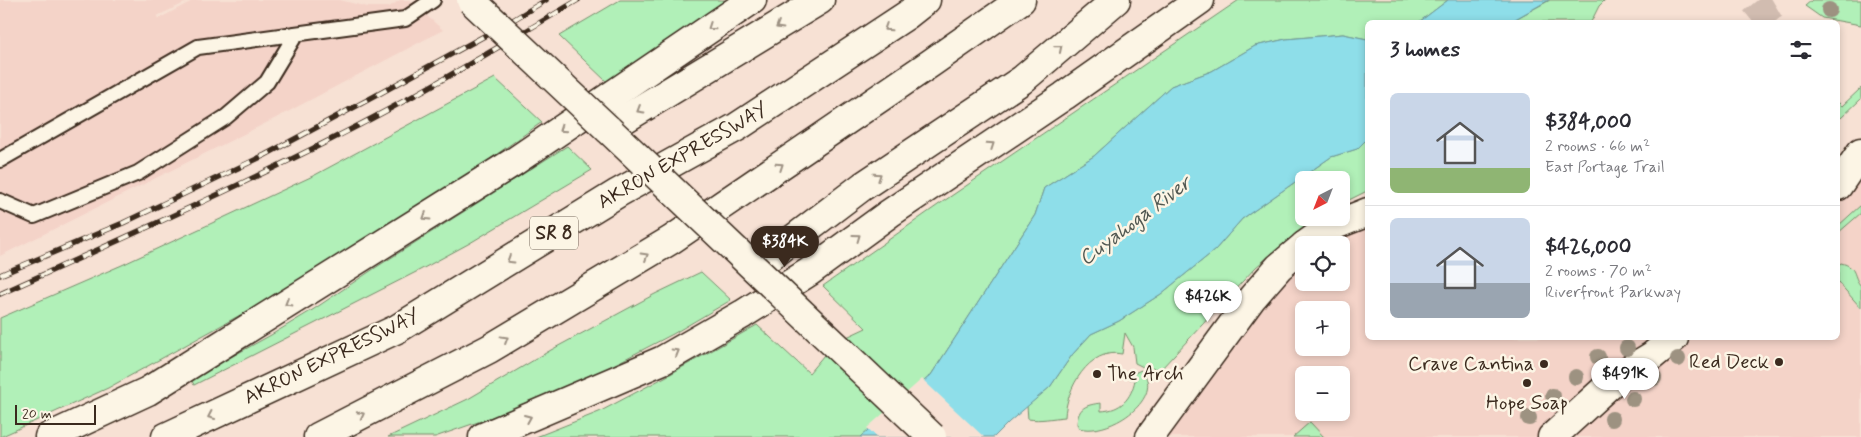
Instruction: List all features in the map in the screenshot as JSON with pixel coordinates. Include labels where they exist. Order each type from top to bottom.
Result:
[{"type":"main road","points":[[471,0],[932,437]]},
{"type":"main road","points":[[49,437],[148,391],[512,163],[752,0]]},
{"type":"main road","points":[[608,129],[820,0]]},
{"type":"main road","name":"AKRON EXPRESSWAY","points":[[166,437],[397,329],[618,193],[737,127],[907,15],[926,0]]},
{"type":"main road","points":[[318,437],[489,349],[671,240],[924,69],[1021,0]]},
{"type":"main road","points":[[755,268],[863,186],[1022,80],[1116,0]]},
{"type":"main road","points":[[483,437],[663,360],[743,314],[809,272],[890,213],[1064,96],[1200,0]]},
{"type":"main road","points":[[1840,184],[1861,152]]},
{"type":"main road","points":[[1840,186],[1861,172]]},
{"type":"main road","points":[[1318,236],[1330,227],[1365,213]]},
{"type":"main road","points":[[1150,437],[1252,298],[1279,267],[1295,254]]},
{"type":"main road","points":[[1552,437],[1619,376],[1652,356],[1672,340]]},
{"type":"lane","points":[[0,160],[198,47],[406,19],[433,0]]},
{"type":"lane","points":[[0,201],[34,216],[138,173],[226,116],[267,82],[296,34]]},
{"type":"shaded area","points":[[0,0],[191,0],[157,16],[158,19],[194,0],[340,0],[368,7],[389,7],[400,0],[409,0],[443,30],[276,118],[0,256]]},
{"type":"shaded area","points":[[1861,172],[1861,437],[1150,437],[1295,257],[1295,291],[1350,291],[1350,236],[1322,236],[1341,226],[1350,226],[1350,221],[1365,213],[1365,340],[1840,340],[1840,187]]},
{"type":"green space","points":[[620,0],[727,0],[608,83],[559,36]]},
{"type":"green space","points":[[1239,0],[1448,0],[1422,20],[1365,20],[1365,39],[1343,34],[1286,39],[1255,46],[1212,71],[1171,86],[1094,156],[1044,188],[1035,215],[931,375],[860,437],[536,437],[599,412],[757,325],[809,373],[834,343],[866,328],[823,286],[938,205]]},
{"type":"green space","points":[[1550,0],[1605,0],[1599,6],[1592,20],[1514,20]]},
{"type":"green space","points":[[1812,0],[1861,0],[1861,25],[1822,18],[1805,6]]},
{"type":"green space","points":[[495,78],[542,122],[486,162],[280,293],[108,388],[0,437],[0,318],[122,265],[315,175]]},
{"type":"green space","points":[[1861,88],[1861,99],[1841,118],[1840,104],[1842,106]]},
{"type":"green space","points":[[1365,141],[1365,192],[1350,200],[1350,171],[1311,171],[1331,157],[1357,149]]},
{"type":"green space","points":[[567,146],[592,170],[470,243],[194,385],[191,379],[314,309]]},
{"type":"green space","points":[[1295,182],[1295,226],[1307,226],[1256,267],[1161,369],[1145,368],[1135,363],[1133,347],[1125,333],[1122,354],[1110,354],[1099,357],[1082,372],[1070,394],[1065,417],[1042,420],[1028,419],[1027,406],[1050,387],[1072,355],[1091,334],[1119,321],[1161,294],[1215,250],[1242,219]]},
{"type":"green space","points":[[1861,205],[1861,213],[1840,231],[1840,224]]},
{"type":"green space","points":[[1840,264],[1852,269],[1861,286],[1861,308],[1840,284]]},
{"type":"green space","points":[[701,272],[731,300],[673,334],[592,376],[504,413],[435,437],[388,437],[468,399],[551,350],[655,294]]},
{"type":"green space","points":[[1141,370],[1147,380],[1147,391],[1141,402],[1132,412],[1106,426],[1092,429],[1079,428],[1077,424],[1081,410],[1101,403],[1101,411],[1119,406],[1131,393],[1135,380],[1129,379],[1130,375]]},
{"type":"green space","points":[[1310,422],[1324,437],[1293,437]]},
{"type":"water","points":[[1448,0],[1549,0],[1514,20],[1422,20]]},
{"type":"water","name":"Cuyahoga River","points":[[1343,34],[1365,39],[1365,141],[1357,149],[1331,157],[1311,171],[1295,171],[1295,182],[1242,219],[1215,250],[1161,294],[1119,321],[1091,334],[1072,355],[1050,387],[994,437],[860,437],[931,375],[1035,215],[1044,188],[1094,156],[1171,86],[1212,71],[1255,46],[1286,39]]},
{"type":"pier","points":[[922,379],[984,437],[877,437],[867,428]]},
{"type":"tunnel","points":[[1755,20],[1783,0]]},
{"type":"railway","points":[[0,275],[123,223],[265,155],[508,23],[546,0]]},
{"type":"railway","points":[[0,294],[208,199],[332,139],[487,54],[578,0]]},
{"type":"place","name":"Red Deck","points":[[1779,362]]},
{"type":"place","name":"Crave Cantina","points":[[1544,364]]},
{"type":"place","name":"The Arch","points":[[1097,374]]},
{"type":"place","name":"Hope Soap","points":[[1527,383]]}]
